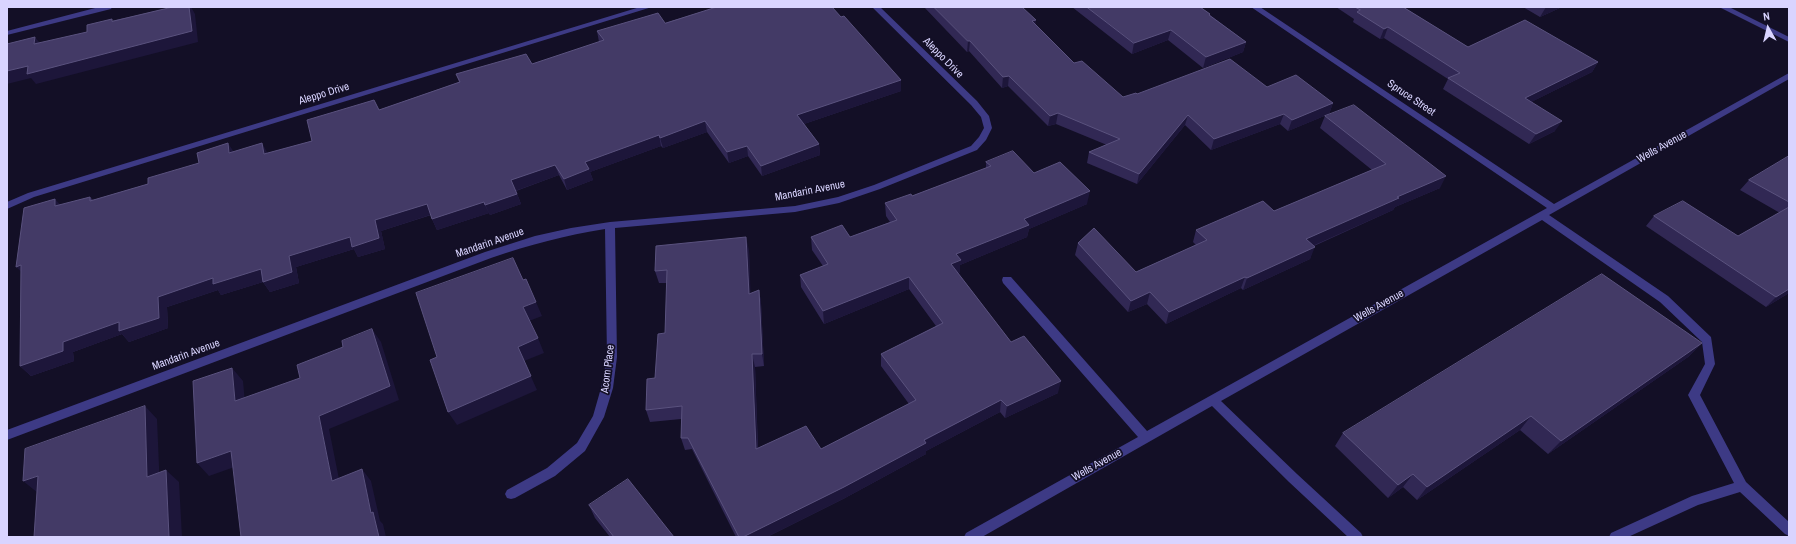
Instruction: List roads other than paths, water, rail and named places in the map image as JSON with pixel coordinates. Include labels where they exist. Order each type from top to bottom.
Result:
[{"type":"street","points":[[7,33],[108,7]]},
{"type":"street","name":"Aleppo Drive","points":[[7,206],[31,195],[648,7]]},
{"type":"street","name":"Aleppo Drive","points":[[876,7],[974,103],[985,116],[988,128]]},
{"type":"street","name":"Spruce Street","points":[[1255,7],[1554,208]]},
{"type":"street","points":[[1723,7],[1789,40]]},
{"type":"street","name":"Wells Avenue","points":[[970,537],[1789,76]]},
{"type":"street","name":"Mandarin Avenue","points":[[7,435],[488,255],[535,240],[570,231],[610,225],[795,209],[839,200],[877,187],[974,148],[983,138],[988,128]]},
{"type":"street","points":[[1542,215],[1664,299],[1707,340],[1710,364],[1694,395],[1742,486],[1789,530]]},
{"type":"street","name":"Acorn Place","points":[[511,494],[551,472],[581,447],[598,417],[607,388],[612,357],[610,225]]},
{"type":"street","points":[[1007,280],[1146,438]]},
{"type":"street","points":[[1213,400],[1293,478],[1357,537]]},
{"type":"street","points":[[1615,537],[1696,500],[1742,486]]}]
